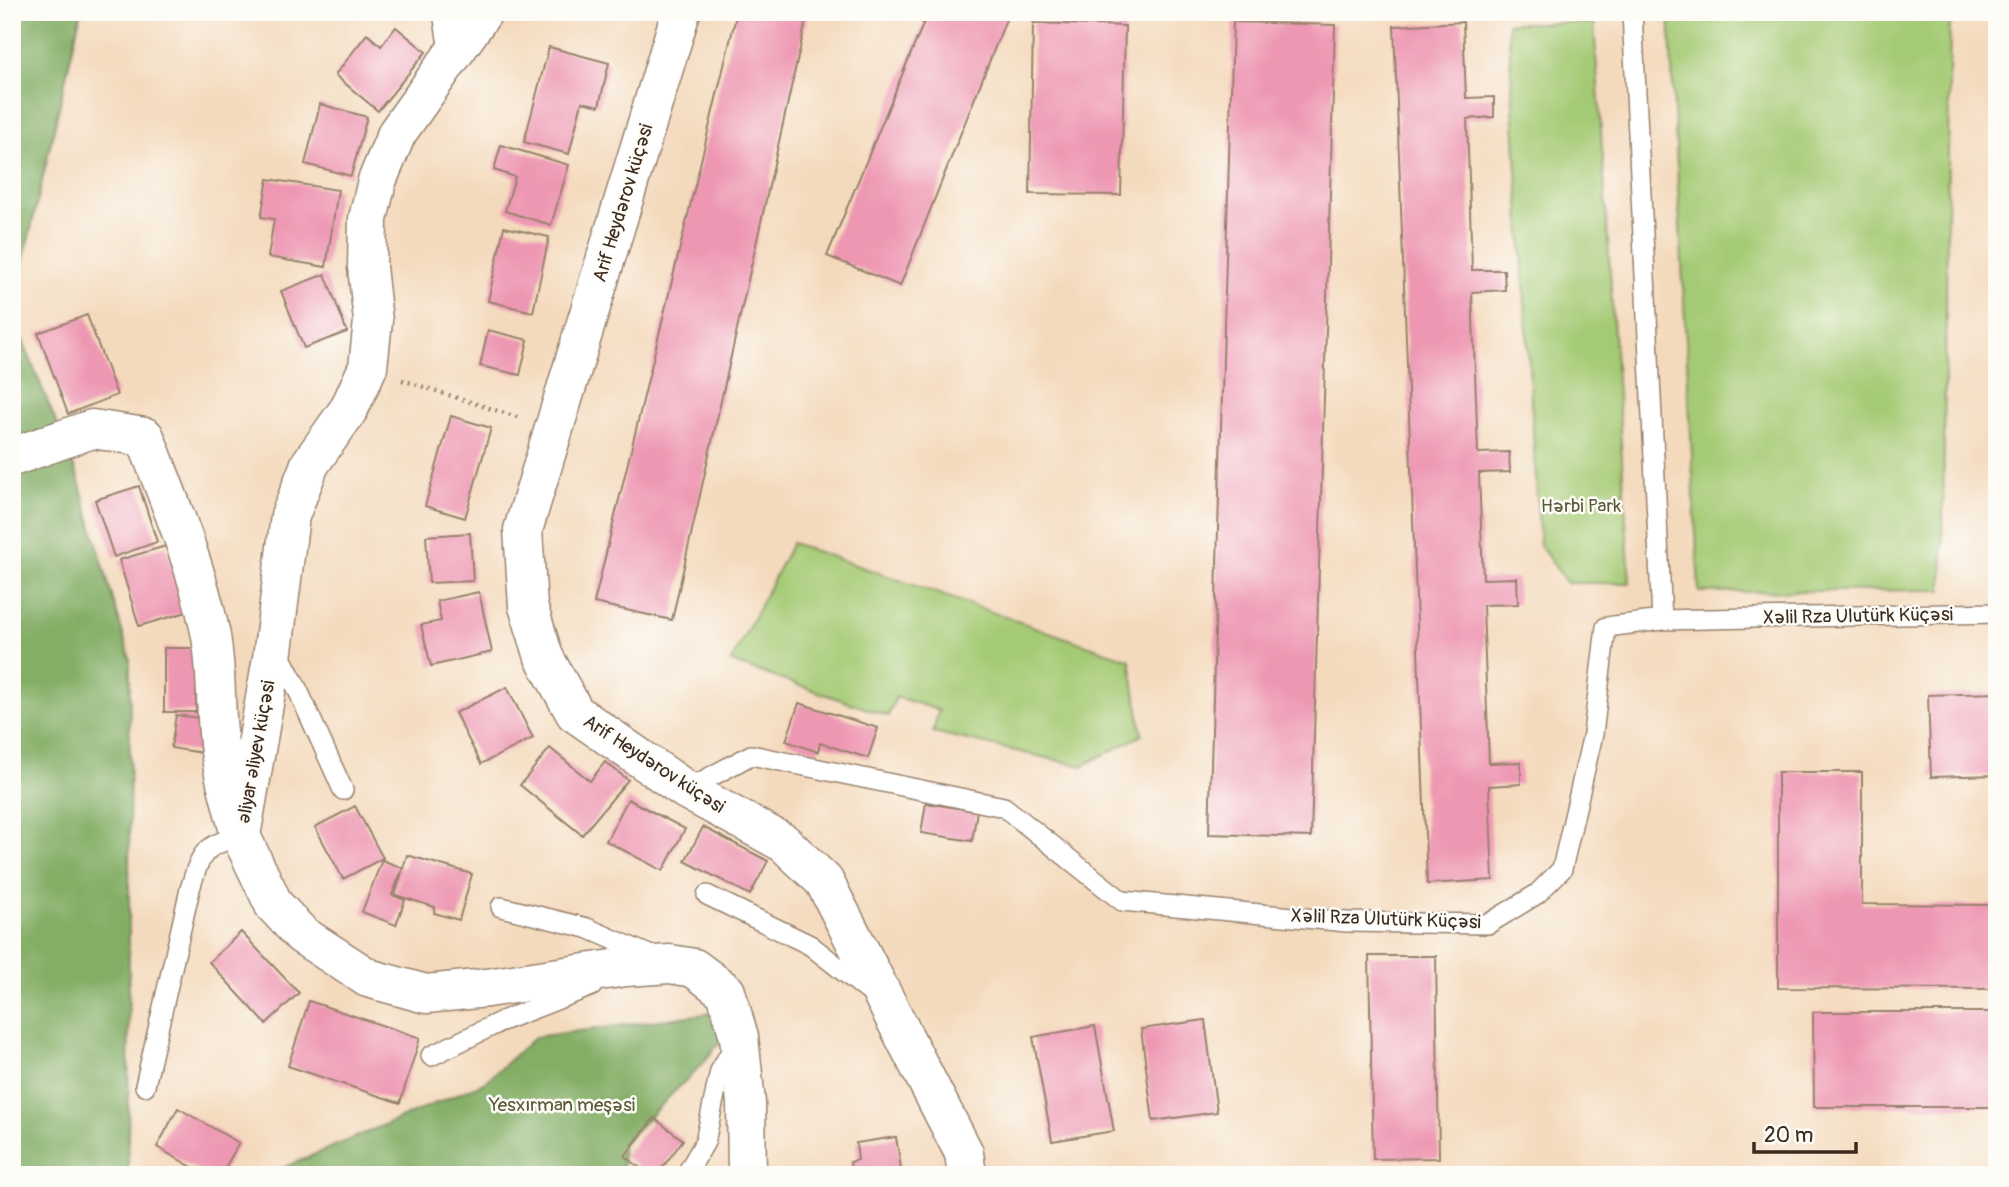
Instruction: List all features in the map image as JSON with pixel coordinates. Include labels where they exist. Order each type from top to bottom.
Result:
[{"type":"street","name":"Əliyar Əliyev küçəsi","points":[[483,12],[397,133],[377,181],[368,219],[367,267],[373,321],[368,367],[349,409],[310,464],[290,516],[274,645],[241,836],[274,905],[302,935],[368,978],[426,994],[487,988],[626,967],[670,964],[694,968],[726,992],[739,1037],[746,1103],[747,1175]]},
{"type":"street","name":"Arif Heydərov küçəsi","points":[[681,12],[523,530],[528,606],[544,656],[575,713],[686,790],[784,843],[824,881],[964,1153],[967,1175]]},
{"type":"street","points":[[12,457],[92,429],[145,437],[184,539],[210,632],[217,688],[218,735],[225,776],[241,836]]},
{"type":"lane","points":[[443,12],[450,59]]},
{"type":"lane","points":[[1632,12],[1662,620]]},
{"type":"lane","name":"Xəlil Rza Ulutürk Küçəsi","points":[[686,790],[751,755],[1004,807],[1122,901],[1348,922],[1488,924],[1537,894],[1562,869],[1593,734],[1606,627],[1662,620],[1997,613]]},
{"type":"lane","points":[[274,645],[297,688],[343,790]]},
{"type":"lane","points":[[145,1086],[198,862],[208,848],[241,836]]},
{"type":"lane","points":[[707,895],[810,945],[889,1006]]},
{"type":"lane","points":[[501,907],[587,928],[670,964]]},
{"type":"lane","points":[[431,1056],[502,1021],[599,984],[626,967]]},
{"type":"lane","points":[[686,1175],[705,1142],[720,1071],[739,1037]]},
{"type":"path","points":[[424,389],[504,414]]},
{"type":"path","points":[[519,429],[523,419]]},
{"type":"green space","points":[[12,12],[81,12],[12,311]]},
{"type":"green space","points":[[1669,12],[1950,12],[1942,590],[1699,592]]},
{"type":"green space","name":"Hərbi Park","points":[[1508,23],[1594,23],[1630,583],[1567,583],[1540,546]]},
{"type":"green space","points":[[12,314],[77,474],[130,659],[128,1175],[12,1175]]},
{"type":"green space","points":[[792,543],[1130,660],[1142,735],[1082,766],[933,732],[939,710],[896,697],[888,716],[731,662]]},
{"type":"green space","name":"Yesxırman meşəsi","points":[[719,1012],[724,1037],[702,1064],[622,1144],[623,1175],[266,1175],[484,1083],[535,1037]]},
{"type":"building","points":[[737,12],[808,12],[672,620],[594,603]]},
{"type":"building","points":[[928,12],[1009,12],[900,286],[827,256]]},
{"type":"building","points":[[1233,22],[1335,25],[1311,837],[1209,834]]},
{"type":"building","points":[[1463,22],[1466,98],[1494,97],[1494,117],[1467,119],[1472,270],[1504,270],[1505,290],[1472,292],[1478,453],[1509,452],[1510,472],[1479,473],[1483,579],[1517,578],[1518,604],[1483,605],[1489,763],[1521,762],[1521,784],[1489,786],[1493,880],[1427,884],[1394,26]]},
{"type":"building","points":[[1033,23],[1125,26],[1121,195],[1030,194]]},
{"type":"building","points":[[396,27],[426,52],[378,111],[335,75],[367,34],[381,46]]},
{"type":"building","points":[[549,47],[609,63],[599,106],[582,102],[569,154],[524,142]]},
{"type":"building","points":[[320,104],[367,117],[351,176],[305,164]]},
{"type":"building","points":[[501,145],[569,165],[551,225],[505,211],[515,177],[494,170]]},
{"type":"building","points":[[268,179],[338,190],[326,267],[268,257],[274,219],[261,217]]},
{"type":"building","points":[[504,227],[549,237],[533,312],[488,301]]},
{"type":"building","points":[[325,274],[347,332],[304,348],[281,291]]},
{"type":"building","points":[[87,315],[117,395],[68,414],[38,333]]},
{"type":"building","points":[[488,330],[528,340],[520,375],[480,366]]},
{"type":"building","points":[[451,416],[491,428],[465,518],[425,506]]},
{"type":"building","points":[[139,486],[157,542],[114,557],[95,500]]},
{"type":"building","points":[[470,533],[473,581],[429,583],[426,536]]},
{"type":"building","points":[[166,546],[187,612],[139,626],[119,560]]},
{"type":"building","points":[[479,592],[492,652],[431,666],[421,625],[441,621],[437,601]]},
{"type":"building","points":[[164,648],[197,648],[196,712],[164,712]]},
{"type":"building","points":[[507,687],[533,738],[481,764],[455,713]]},
{"type":"building","points":[[1997,693],[1997,775],[1931,777],[1928,695]]},
{"type":"building","points":[[799,703],[878,728],[868,758],[820,743],[818,752],[786,741]]},
{"type":"building","points":[[176,715],[208,719],[203,753],[171,748]]},
{"type":"building","points":[[550,748],[590,781],[605,762],[628,780],[582,835],[520,785]]},
{"type":"building","points":[[1778,772],[1862,772],[1862,904],[1997,905],[1997,989],[1778,988]]},
{"type":"building","points":[[628,799],[685,829],[663,871],[606,841]]},
{"type":"building","points":[[926,803],[977,811],[972,841],[921,833]]},
{"type":"building","points":[[355,806],[383,858],[343,879],[315,827]]},
{"type":"building","points":[[703,827],[768,861],[750,895],[685,861]]},
{"type":"building","points":[[407,855],[472,874],[459,920],[434,913],[435,907],[395,895]]},
{"type":"building","points":[[382,860],[403,868],[392,895],[405,900],[396,925],[362,912]]},
{"type":"building","points":[[241,932],[299,993],[266,1024],[209,962]]},
{"type":"building","points":[[1369,956],[1436,956],[1439,1158],[1373,1159]]},
{"type":"building","points":[[309,1001],[420,1038],[400,1103],[288,1066]]},
{"type":"building","points":[[1813,1012],[1997,1012],[1997,1107],[1814,1107]]},
{"type":"building","points":[[1205,1020],[1217,1112],[1153,1121],[1141,1029]]},
{"type":"building","points":[[1095,1026],[1114,1131],[1052,1141],[1033,1037]]},
{"type":"building","points":[[178,1108],[239,1143],[221,1175],[206,1175],[157,1147]]},
{"type":"building","points":[[654,1118],[683,1140],[657,1175],[649,1175],[625,1156]]},
{"type":"building","points":[[896,1137],[902,1175],[852,1175],[850,1162],[858,1160],[856,1143]]}]
